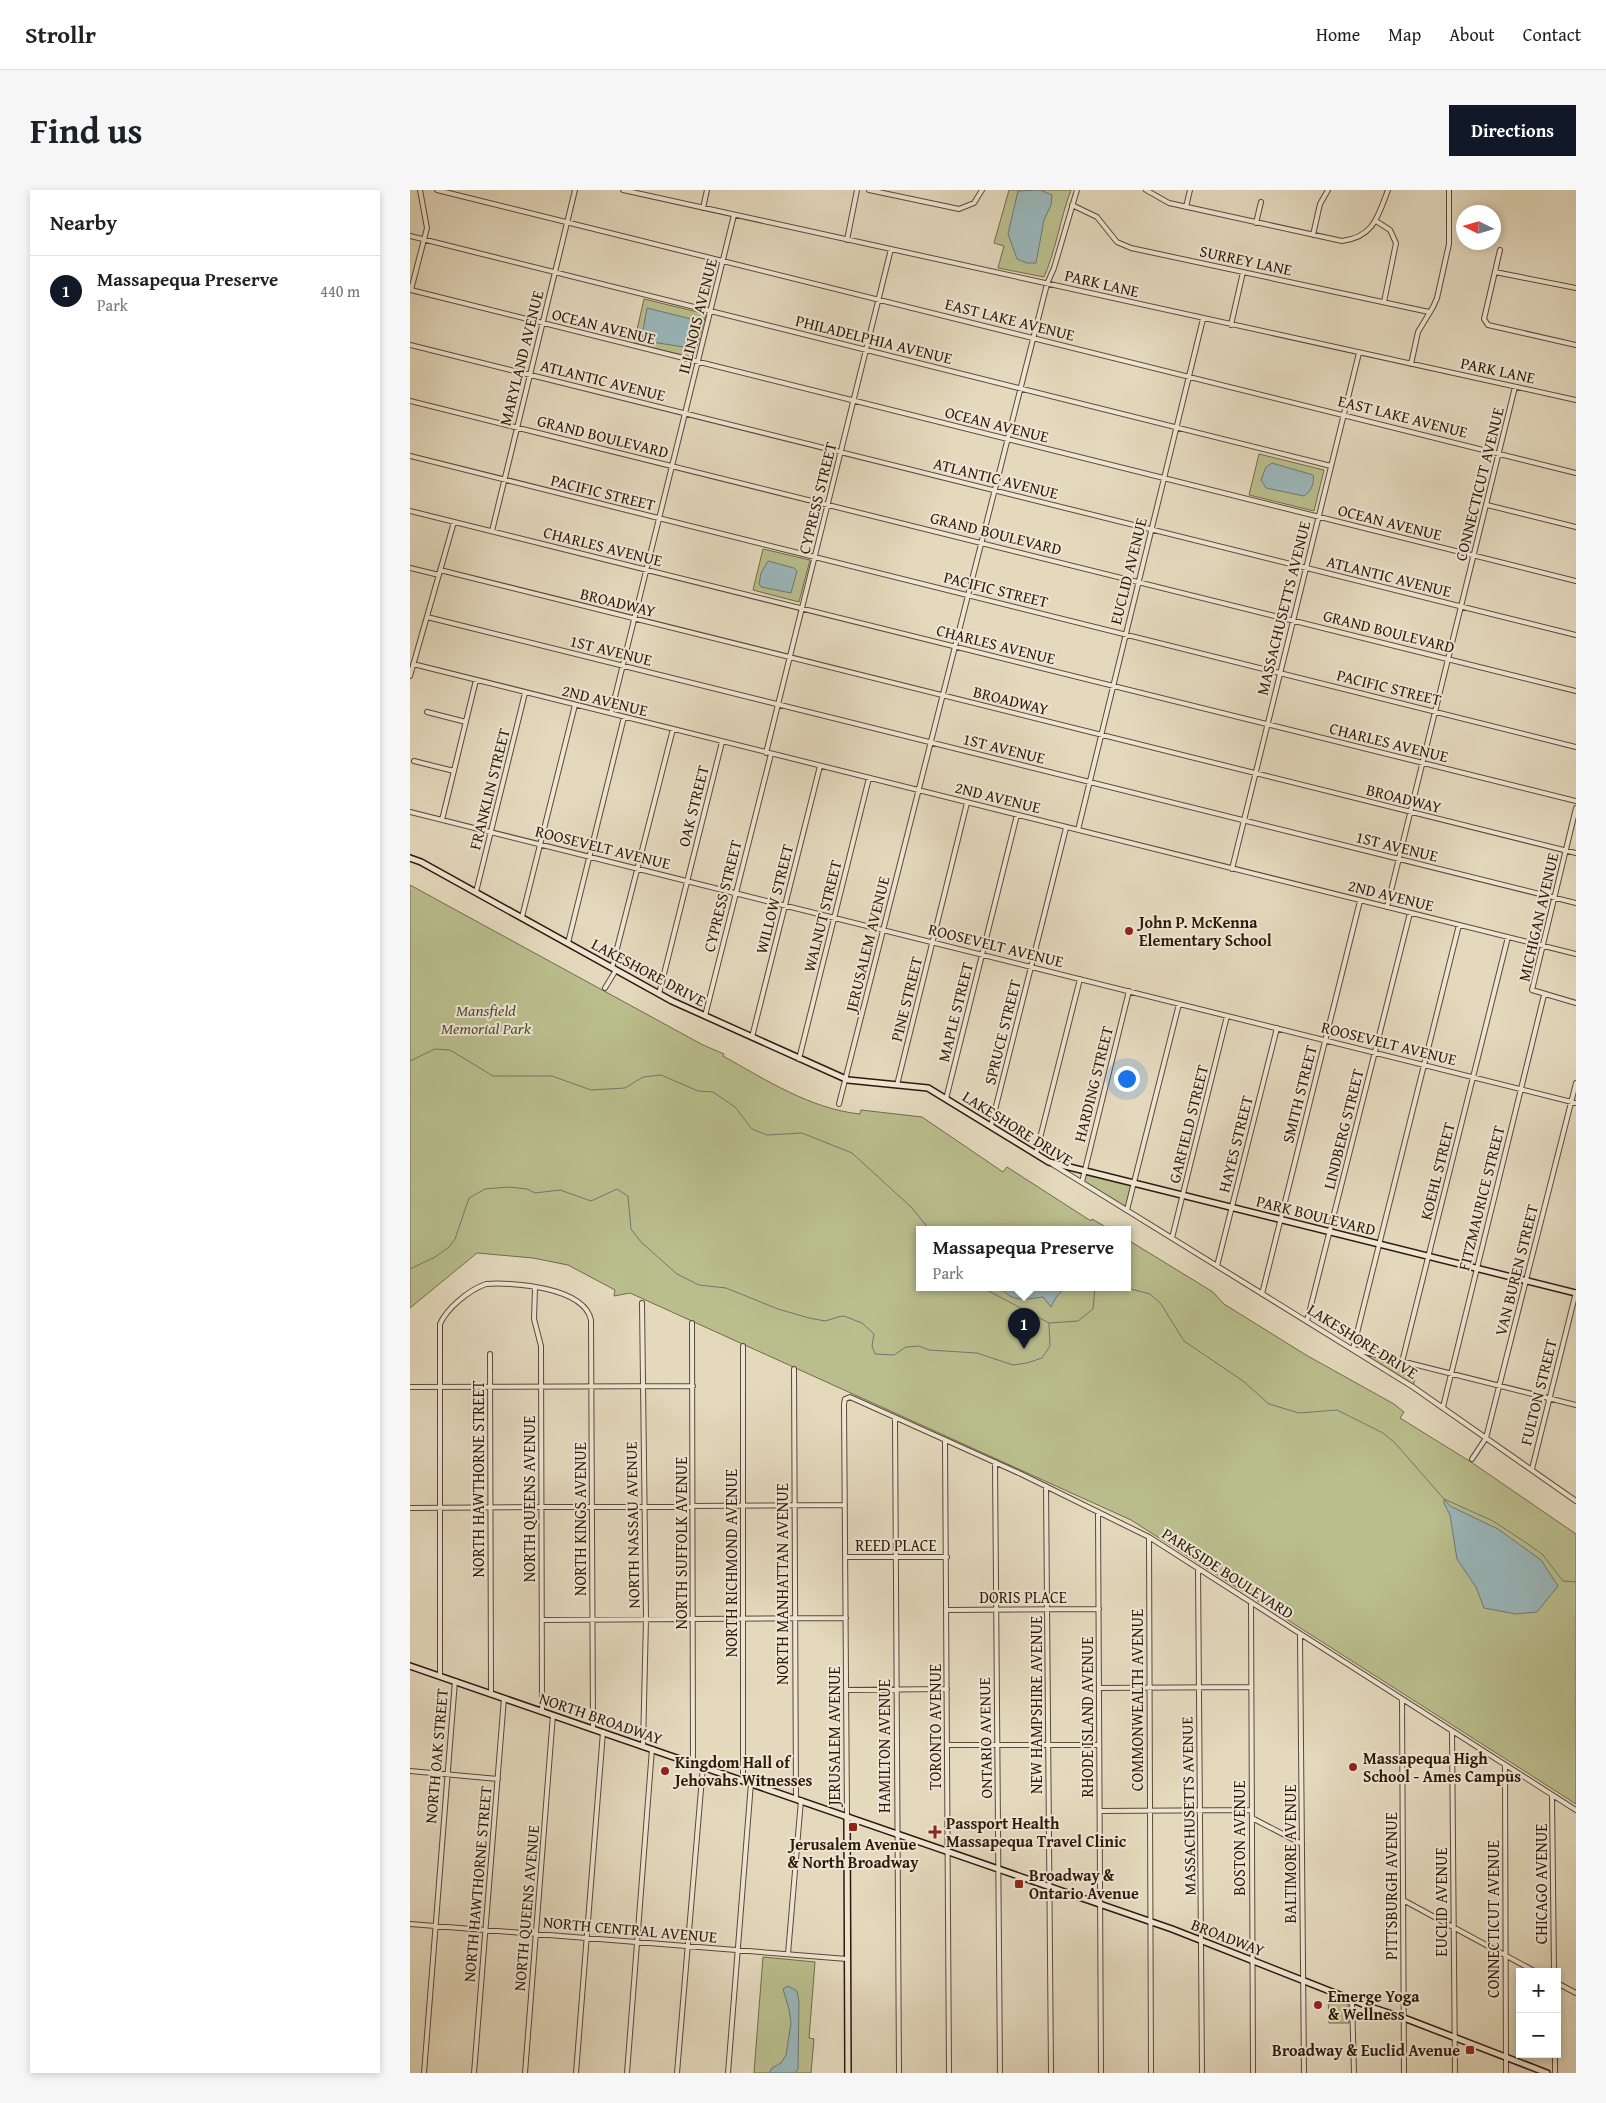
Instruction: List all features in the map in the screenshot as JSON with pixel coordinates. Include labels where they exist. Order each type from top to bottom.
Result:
[{"type":"main road","name":"LAKESHORE DRIVE","points":[[410,858],[421,862],[522,917],[659,994],[846,1079],[928,1088],[1049,1162]]},
{"type":"main road","name":"PARK BOULEVARD","points":[[1049,1162],[1576,1292]]},
{"type":"main road","name":"NORTH BROADWAY","points":[[410,1666],[897,1833]]},
{"type":"main road","name":"JERUSALEM AVENUE","points":[[847,1816],[848,2073]]},
{"type":"main road","name":"BROADWAY","points":[[897,1833],[946,1852],[1253,1959],[1352,2000],[1548,2073]]},
{"type":"street","points":[[420,190],[427,228],[424,240]]},
{"type":"street","name":"EAST LAKE AVENUE","points":[[437,190],[1576,472]]},
{"type":"street","name":"MARYLAND AVENUE","points":[[492,531],[575,190]]},
{"type":"street","name":"PARK LANE","points":[[623,190],[1576,400]]},
{"type":"street","points":[[703,208],[707,190]]},
{"type":"street","points":[[847,240],[857,190]]},
{"type":"street","points":[[869,190],[958,209],[974,203],[982,190]]},
{"type":"street","name":"JERUSALEM AVENUE","points":[[839,1104],[1047,284],[1054,268],[1078,190]]},
{"type":"street","points":[[1146,190],[1169,203],[1334,240],[1348,240],[1363,234],[1376,221],[1388,190]]},
{"type":"street","points":[[1186,207],[1190,190]]},
{"type":"street","points":[[1313,235],[1320,204],[1328,190]]},
{"type":"street","points":[[1411,364],[1418,332],[1436,298],[1449,244],[1449,190]]},
{"type":"street","points":[[1256,223],[1261,202]]},
{"type":"street","name":"SURREY LANE","points":[[1072,205],[1097,216],[1113,238],[1124,245],[1429,312]]},
{"type":"street","name":"ILLINOIS AVENUE","points":[[611,713],[734,215]]},
{"type":"street","points":[[1376,221],[1390,230],[1396,243],[1384,302]]},
{"type":"street","name":"PHILADELPHIA AVENUE","points":[[410,236],[1331,466]]},
{"type":"street","name":"OCEAN AVENUE","points":[[424,240],[411,290],[1576,581]]},
{"type":"street","name":"CYPRESS STREET","points":[[706,1016],[736,893],[778,704],[891,249]]},
{"type":"street","points":[[1500,250],[1484,319],[1488,325],[1576,345]]},
{"type":"street","points":[[1231,325],[1243,272]]},
{"type":"street","points":[[1495,272],[1576,288]]},
{"type":"street","name":"EUCLID AVENUE","points":[[1078,830],[1088,782],[1203,319]]},
{"type":"street","name":"ATLANTIC AVENUE","points":[[410,345],[1576,635]]},
{"type":"street","name":"MASSACHUSETTS AVENUE","points":[[1232,869],[1359,353]]},
{"type":"street","name":"CONNECTICUT AVENUE","points":[[1387,907],[1515,387]]},
{"type":"street","name":"GRAND BOULEVARD","points":[[410,401],[1576,691]]},
{"type":"street","name":"PACIFIC STREET","points":[[410,456],[1576,747]]},
{"type":"street","points":[[1487,505],[1576,527]]},
{"type":"street","name":"CHARLES AVENUE","points":[[410,511],[1576,801]]},
{"type":"street","points":[[410,676],[454,522]]},
{"type":"street","name":"BROADWAY","points":[[410,568],[440,573],[634,619],[1576,853]]},
{"type":"street","name":"1ST AVENUE","points":[[427,617],[1576,903]]},
{"type":"street","name":"2ND AVENUE","points":[[412,668],[476,680],[611,713],[1576,954]]},
{"type":"street","points":[[442,820],[476,680]]},
{"type":"street","name":"FRANKLIN STREET","points":[[476,892],[525,693]]},
{"type":"street","points":[[522,917],[574,705]]},
{"type":"street","points":[[427,712],[466,722]]},
{"type":"street","points":[[568,943],[624,717]]},
{"type":"street","points":[[605,988],[614,969],[672,729]]},
{"type":"street","name":"OAK STREET","points":[[659,994],[722,742]]},
{"type":"street","points":[[414,761],[454,771]]},
{"type":"street","name":"WILLOW STREET","points":[[752,1037],[820,766]]},
{"type":"street","name":"WALNUT STREET","points":[[799,1059],[869,778]]},
{"type":"street","name":"PINE STREET","points":[[897,1085],[967,803]]},
{"type":"street","name":"MICHIGAN AVENUE","points":[[1544,995],[1532,990],[1576,808]]},
{"type":"street","name":"ROOSEVELT AVENUE","points":[[410,812],[1574,1103]]},
{"type":"street","name":"MAPLE STREET","points":[[946,1098],[1017,815]]},
{"type":"street","name":"SPRUCE STREET","points":[[991,1126],[1066,828]]},
{"type":"street","name":"SMITH STREET","points":[[1262,1294],[1360,901]]},
{"type":"street","name":"LINDBERG STREET","points":[[1307,1321],[1410,913]]},
{"type":"street","points":[[1459,925],[1352,1348],[1576,1405]]},
{"type":"street","name":"KOEHL STREET","points":[[1402,1362],[1508,937]]},
{"type":"street","points":[[1036,1154],[1080,979]]},
{"type":"street","name":"HARDING STREET","points":[[1082,1182],[1129,992]]},
{"type":"street","points":[[1544,995],[1576,1003]]},
{"type":"street","name":"FITZMAURICE STREET","points":[[1443,1407],[1544,995]]},
{"type":"street","points":[[1127,1210],[1178,1004]]},
{"type":"street","name":"GARFIELD STREET","points":[[1172,1238],[1228,1016]]},
{"type":"street","name":"HAYES STREET","points":[[1217,1266],[1276,1028]]},
{"type":"street","name":"VAN BUREN STREET","points":[[1472,1459],[1486,1438],[1574,1103],[1576,1083]]},
{"type":"street","name":"LAKESHORE DRIVE","points":[[1049,1162],[1352,1348],[1443,1407],[1576,1501]]},
{"type":"street","name":"NORTH OAK STREET","points":[[440,1676],[439,1328],[447,1314],[471,1292],[486,1284],[535,1288]]},
{"type":"street","name":"NORTH KINGS AVENUE","points":[[535,1288],[550,1289],[579,1301],[588,1310],[591,1320],[593,1728]]},
{"type":"street","name":"NORTH QUEENS AVENUE","points":[[535,1288],[534,1319],[541,1346],[542,1711]]},
{"type":"street","name":"FULTON STREET","points":[[1532,1469],[1576,1292]]},
{"type":"street","name":"NORTH NASSAU AVENUE","points":[[642,1303],[643,1506],[646,1619],[643,1746]]},
{"type":"street","name":"NORTH SUFFOLK AVENUE","points":[[692,1323],[693,1763]]},
{"type":"street","name":"NORTH RICHMOND AVENUE","points":[[743,1346],[744,1780]]},
{"type":"street","name":"NORTH HAWTHORNE STREET","points":[[490,1354],[491,1694]]},
{"type":"street","name":"NORTH MANHATTAN AVENUE","points":[[788,1954],[798,1799],[794,1369]]},
{"type":"street","points":[[410,1388],[693,1386]]},
{"type":"street","name":"PARKSIDE BOULEVARD","points":[[846,1399],[853,1398],[995,1462],[1149,1537],[1576,1810]]},
{"type":"street","name":"JERUSALEM AVENUE","points":[[846,1399],[844,1404],[847,1816]]},
{"type":"street","name":"HAMILTON AVENUE","points":[[895,1418],[899,2073]]},
{"type":"street","name":"TORONTO AVENUE","points":[[945,1441],[948,1745],[946,1852],[949,2073]]},
{"type":"street","name":"ONTARIO AVENUE","points":[[995,1462],[1000,2073]]},
{"type":"street","name":"NEW HAMPSHIRE AVENUE","points":[[1046,1486],[1051,2073]]},
{"type":"street","points":[[410,1508],[845,1505]]},
{"type":"street","name":"RHODE ISLAND AVENUE","points":[[1098,1512],[1101,2073]]},
{"type":"street","name":"COMMONWEALTH AVENUE","points":[[1149,1537],[1151,2073]]},
{"type":"street","name":"REED PLACE","points":[[845,1558],[946,1557]]},
{"type":"street","name":"MASSACHUSETTS AVENUE","points":[[1198,1568],[1202,2073]]},
{"type":"street","name":"BOSTON AVENUE","points":[[1250,1602],[1253,2073]]},
{"type":"street","name":"DORIS PLACE","points":[[947,1610],[1099,1609]]},
{"type":"street","points":[[542,1620],[846,1618]]},
{"type":"street","name":"BALTIMORE AVENUE","points":[[1300,1635],[1304,2073]]},
{"type":"street","name":"NORTH OAK STREET","points":[[424,2073],[455,1681]]},
{"type":"street","points":[[1099,1688],[1251,1687]]},
{"type":"street","points":[[846,1690],[947,1689]]},
{"type":"street","name":"NORTH HAWTHORNE STREET","points":[[474,2073],[504,1698]]},
{"type":"street","name":"PITTSBURGH AVENUE","points":[[1402,1699],[1404,2073]]},
{"type":"street","name":"NORTH QUEENS AVENUE","points":[[525,2073],[553,1715]]},
{"type":"street","name":"EUCLID AVENUE","points":[[1452,1731],[1455,2073]]},
{"type":"street","points":[[576,2073],[603,1732]]},
{"type":"street","points":[[948,1745],[1099,1745]]},
{"type":"street","points":[[627,2073],[652,1749]]},
{"type":"street","name":"CONNECTICUT AVENUE","points":[[1505,1765],[1506,2073]]},
{"type":"street","points":[[677,2073],[703,1766]]},
{"type":"street","points":[[410,1771],[498,1778]]},
{"type":"street","points":[[728,2073],[751,1783]]},
{"type":"street","name":"CHICAGO AVENUE","points":[[1552,1795],[1554,1968]]},
{"type":"street","points":[[1100,1811],[1252,1810]]},
{"type":"street","points":[[1252,1818],[1302,1844]]},
{"type":"street","points":[[1403,1900],[1529,1968]]},
{"type":"street","name":"NORTH CENTRAL AVENUE","points":[[410,1924],[847,1959]]},
{"type":"street","points":[[1561,1985],[1576,1993]]},
{"type":"street","points":[[1352,2000],[1354,2073]]},
{"type":"street","points":[[1555,2058],[1555,2073]]},
{"type":"green space","points":[[1009,190],[1071,190],[1044,277],[998,268],[1004,246],[994,243]]},
{"type":"green space","points":[[644,299],[706,314],[694,358],[634,343]]},
{"type":"green space","points":[[1259,454],[1324,470],[1314,511],[1249,495]]},
{"type":"green space","points":[[763,549],[810,560],[799,602],[753,590]]},
{"type":"green space","name":"Mansfield Memorial Park","points":[[410,885],[703,1045],[724,1054],[723,1056],[772,1084],[806,1100],[842,1111],[860,1114],[861,1110],[922,1117],[1003,1172],[1007,1167],[1091,1221],[1092,1219],[1104,1226],[916,1226],[916,1291],[1131,1291],[1131,1242],[1213,1292],[1224,1304],[1306,1355],[1394,1404],[1404,1412],[1400,1418],[1471,1462],[1576,1534],[1576,1804],[1131,1520],[630,1293],[614,1296],[615,1290],[568,1265],[533,1258],[477,1253],[410,1308]]},
{"type":"green space","points":[[1085,1171],[1134,1183],[1127,1210],[1082,1182]]},
{"type":"green space","points":[[1353,1349],[1418,1366],[1413,1387]]},
{"type":"green space","points":[[763,1957],[815,1962],[809,2038],[814,2039],[811,2073],[754,2073]]},
{"type":"green space","points":[[1328,1997],[1348,2004],[1349,2023],[1329,2023]]},
{"type":"water","points":[[1040,190],[1052,195],[1051,205],[1044,220],[1036,263],[1027,263],[1017,259],[1008,234],[1018,191]]},
{"type":"water","points":[[647,308],[691,319],[693,324],[684,347],[645,341],[642,336]]},
{"type":"water","points":[[1272,463],[1313,475],[1313,484],[1309,492],[1304,496],[1266,488],[1261,480],[1266,467]]},
{"type":"water","points":[[768,561],[794,568],[797,571],[791,593],[761,587],[759,584],[761,573]]},
{"type":"water","points":[[1004,1291],[1063,1291],[1051,1307],[1043,1297],[1020,1299]]},
{"type":"water","points":[[1444,1499],[1450,1506],[1498,1529],[1541,1560],[1558,1586],[1537,1612],[1516,1614],[1484,1608],[1476,1587],[1457,1559],[1450,1515]]},
{"type":"water","points":[[788,1986],[797,1991],[799,2002],[798,2069],[795,2073],[769,2073],[772,2068],[781,2063],[786,2055],[791,2023],[783,1989]]},
{"type":"waterway","points":[[410,1061],[435,1049],[450,1050],[493,1076],[552,1076],[591,1090],[625,1088],[643,1077],[661,1075],[698,1091],[713,1092],[735,1107],[752,1129],[767,1135],[802,1133],[852,1153],[911,1207],[927,1226]]},
{"type":"waterway","points":[[410,1269],[435,1257],[449,1247],[455,1239],[469,1198],[485,1189],[509,1187],[527,1189],[535,1193],[560,1190],[591,1201],[617,1189],[628,1196],[631,1229],[641,1242],[677,1274],[699,1285],[726,1288],[778,1309],[809,1318],[825,1321],[844,1316],[862,1323],[874,1334],[872,1346],[875,1354],[894,1355],[906,1347],[919,1346],[929,1350],[977,1353],[1013,1365],[1027,1363],[1042,1358],[1050,1346],[1049,1323]]},
{"type":"waterway","points":[[1131,1289],[1150,1294],[1161,1304],[1184,1341],[1243,1381],[1269,1404],[1299,1413],[1337,1410],[1383,1433],[1395,1443],[1444,1499],[1493,1521],[1542,1554],[1563,1581],[1576,1582]]},
{"type":"waterway","points":[[989,1291],[1049,1323],[1078,1321],[1093,1309],[1095,1291]]},
{"type":"place","name":"John P. McKenna Elementary School","points":[[1129,931]]},
{"type":"place","name":"Massapequa Preserve","points":[[1024,1349]]},
{"type":"place","name":"Massapequa High School - Ames Campus","points":[[1353,1767]]},
{"type":"place","name":"Kingdom Hall of Jehovahs Witnesses","points":[[665,1771]]},
{"type":"place","name":"Jerusalem Avenue & North Broadway","points":[[853,1827]]},
{"type":"place","name":"Passport Health Massapequa Travel Clinic","points":[[935,1832]]},
{"type":"place","name":"Broadway & Ontario Avenue","points":[[1019,1884]]},
{"type":"place","name":"Emerge Yoga & Wellness","points":[[1318,2005]]},
{"type":"place","name":"Broadway & Euclid Avenue","points":[[1470,2050]]}]
